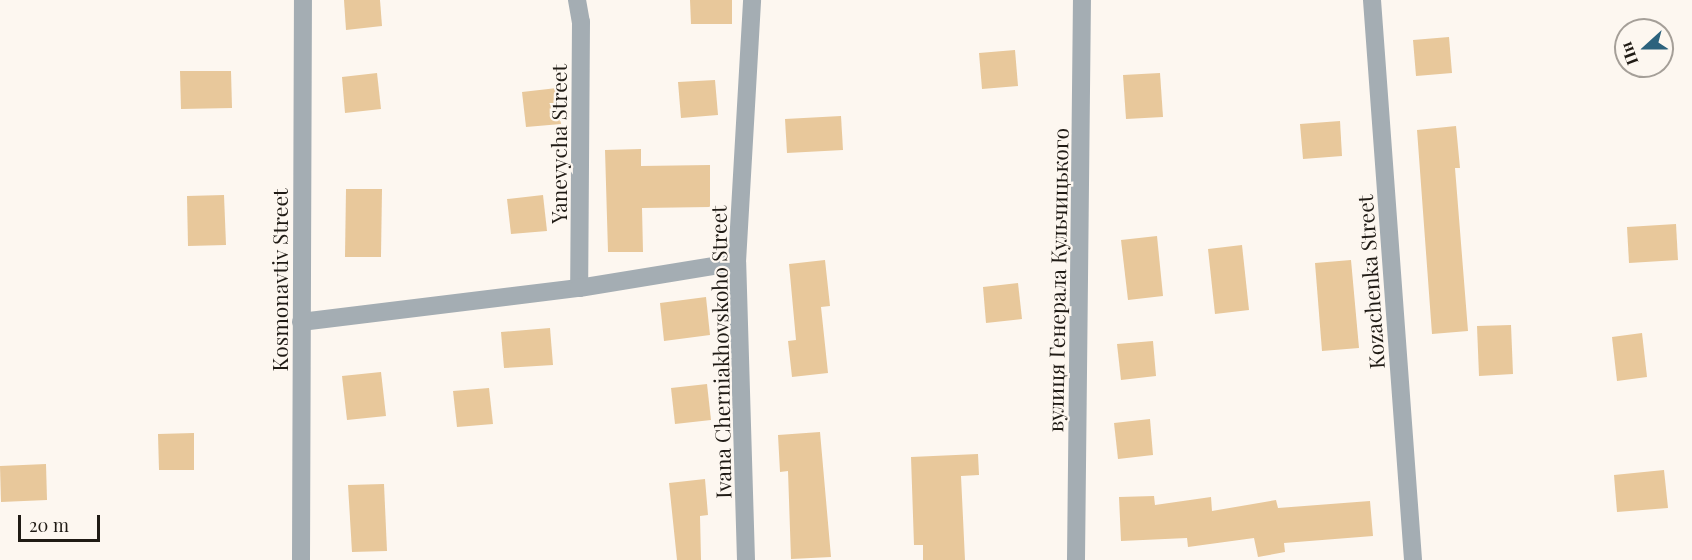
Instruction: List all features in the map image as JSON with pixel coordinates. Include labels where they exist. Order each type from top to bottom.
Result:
[{"type":"street","name":"Kosmonavtiv Street","points":[[301,560],[303,0]]},
{"type":"street","name":"Yanevycha Street","points":[[577,0],[581,22],[579,288]]},
{"type":"street","name":"Ivana Cherniakhovskoho Street","points":[[746,560],[737,262],[752,0]]},
{"type":"street","name":"вулиця Генерала Кульчицького","points":[[1076,560],[1082,0]]},
{"type":"street","name":"Kozachenka Street","points":[[1372,0],[1413,560]]},
{"type":"street","points":[[301,322],[579,288],[737,262]]},
{"type":"building","points":[[344,0],[380,0],[382,26],[346,30]]},
{"type":"building","points":[[690,0],[732,0],[732,24],[691,24]]},
{"type":"building","points":[[1449,37],[1452,73],[1416,76],[1413,40]]},
{"type":"building","points":[[1015,50],[1018,86],[982,89],[979,53]]},
{"type":"building","points":[[180,71],[231,71],[232,108],[181,109]]},
{"type":"building","points":[[377,73],[381,109],[345,113],[342,77]]},
{"type":"building","points":[[1160,73],[1163,117],[1126,119],[1123,75]]},
{"type":"building","points":[[715,80],[718,115],[681,118],[678,82]]},
{"type":"building","points":[[557,88],[561,124],[526,127],[522,92]]},
{"type":"building","points":[[841,116],[843,150],[787,153],[785,119]]},
{"type":"building","points":[[1340,121],[1342,156],[1303,159],[1300,124]]},
{"type":"building","points":[[1456,126],[1460,168],[1455,168],[1468,331],[1432,334],[1417,130]]},
{"type":"building","points":[[641,149],[641,166],[710,165],[710,207],[642,208],[643,252],[608,252],[605,150]]},
{"type":"building","points":[[346,189],[382,189],[381,257],[345,257]]},
{"type":"building","points":[[224,195],[226,245],[188,246],[187,196]]},
{"type":"building","points":[[543,195],[547,231],[511,234],[507,199]]},
{"type":"building","points":[[1676,224],[1678,260],[1629,263],[1627,227]]},
{"type":"building","points":[[1157,236],[1163,296],[1128,300],[1121,240]]},
{"type":"building","points":[[1242,245],[1249,310],[1215,314],[1208,249]]},
{"type":"building","points":[[825,260],[830,306],[821,307],[828,373],[792,377],[788,341],[796,340],[789,264]]},
{"type":"building","points":[[1351,260],[1359,348],[1322,351],[1315,263]]},
{"type":"building","points":[[1018,283],[1022,319],[986,323],[983,287]]},
{"type":"building","points":[[706,297],[710,335],[664,341],[660,303]]},
{"type":"building","points":[[1511,325],[1513,374],[1479,376],[1477,326]]},
{"type":"building","points":[[550,328],[553,365],[504,368],[501,332]]},
{"type":"building","points":[[1642,333],[1647,377],[1617,381],[1612,337]]},
{"type":"building","points":[[1153,341],[1156,376],[1121,380],[1117,344]]},
{"type":"building","points":[[381,372],[386,416],[347,420],[342,376]]},
{"type":"building","points":[[707,384],[711,420],[675,424],[671,388]]},
{"type":"building","points":[[489,388],[493,424],[457,427],[453,391]]},
{"type":"building","points":[[1150,419],[1153,455],[1118,459],[1114,423]]},
{"type":"building","points":[[820,432],[831,557],[791,559],[788,471],[780,472],[778,435]]},
{"type":"building","points":[[194,433],[194,470],[159,470],[158,434]]},
{"type":"building","points":[[978,454],[979,475],[961,476],[965,560],[923,560],[923,545],[914,545],[911,457]]},
{"type":"building","points":[[46,464],[47,500],[1,502],[0,466]]},
{"type":"building","points":[[1664,470],[1668,508],[1617,512],[1614,475]]},
{"type":"building","points":[[705,479],[708,515],[700,516],[701,560],[677,560],[669,483]]},
{"type":"building","points":[[384,484],[387,551],[352,552],[348,485]]},
{"type":"building","points":[[1154,496],[1155,505],[1211,497],[1212,511],[1276,500],[1278,508],[1370,501],[1373,536],[1284,543],[1285,552],[1258,557],[1254,538],[1188,547],[1187,538],[1121,541],[1119,497]]}]
